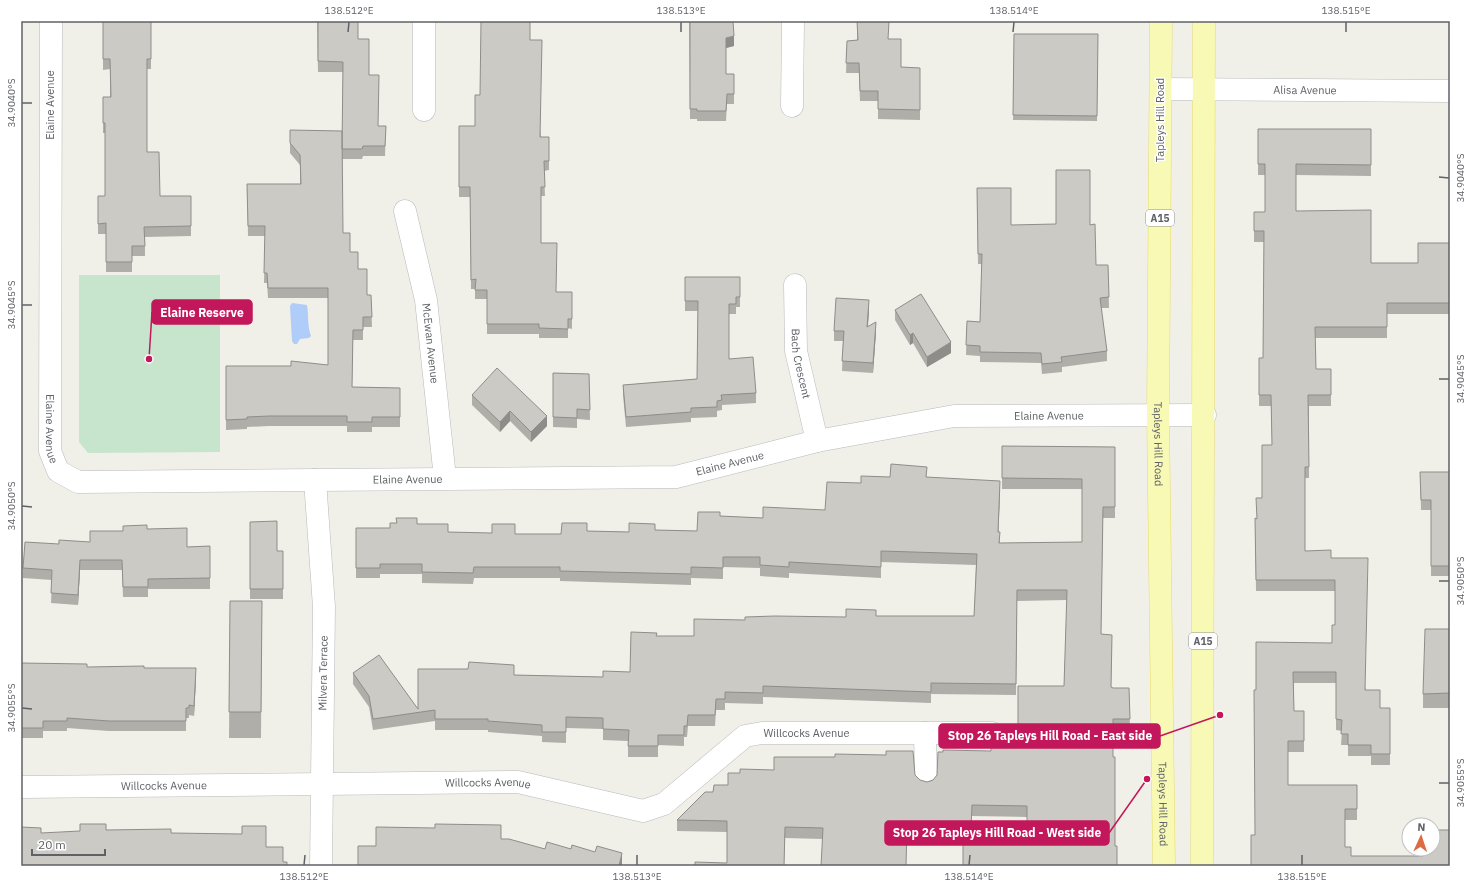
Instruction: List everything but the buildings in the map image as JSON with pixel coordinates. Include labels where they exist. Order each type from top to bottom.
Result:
[{"type":"main road","name":"Tapleys Hill Road","points":[[1161,21],[1158,415],[1164,866]]},
{"type":"main road","name":"A15","points":[[1202,866],[1204,21]]},
{"type":"street","name":"Elaine Avenue","points":[[51,21],[50,451],[58,471],[78,482],[676,477],[817,441],[954,416],[1204,415]]},
{"type":"street","points":[[424,21],[424,110]]},
{"type":"street","points":[[792,106],[793,21]]},
{"type":"street","name":"Alisa Avenue","points":[[1161,89],[1450,92]]},
{"type":"street","name":"McEwan Avenue","points":[[405,211],[426,300],[445,478]]},
{"type":"street","name":"Bach Crescent","points":[[795,285],[796,351],[817,441]]},
{"type":"street","name":"Milvera Terrace","points":[[315,480],[324,608],[321,866]]},
{"type":"street","name":"Willcocks Avenue","points":[[21,787],[518,782],[643,811],[664,804],[745,736],[762,733],[992,733]]},
{"type":"street","points":[[925,733],[926,780]]},
{"type":"green space","points":[[79,275],[220,275],[220,452],[88,453],[79,442]]},
{"type":"water","points":[[292,303],[307,305],[311,336],[309,338],[300,339],[297,344],[294,344],[292,341],[290,306]]},
{"type":"place","name":"Elaine Reserve","points":[[149,359]]},
{"type":"place","name":"Stop 26 Tapleys Hill Road - East side","points":[[1220,715]]},
{"type":"place","name":"Stop 26 Tapleys Hill Road - West side","points":[[1147,779]]}]
